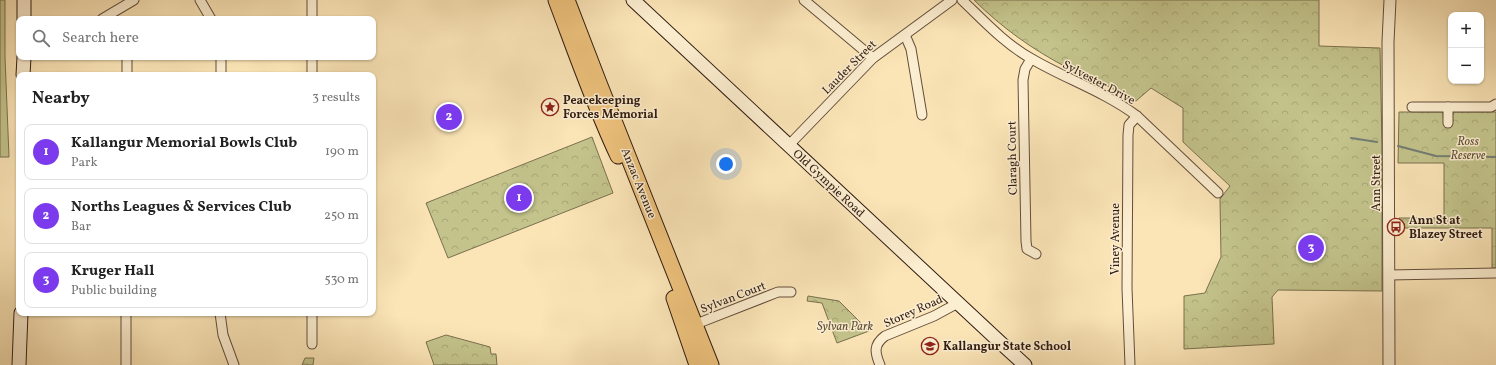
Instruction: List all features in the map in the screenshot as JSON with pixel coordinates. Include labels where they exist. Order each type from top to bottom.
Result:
[{"type":"highway","name":"Anzac Avenue","points":[[556,0],[608,122],[689,327],[711,365]]},
{"type":"highway","name":"Anzac Avenue","points":[[567,0],[608,122]]},
{"type":"highway","name":"Anzac Avenue","points":[[689,327],[697,365]]},
{"type":"main road","points":[[24,0],[24,16]]},
{"type":"main road","points":[[33,0],[33,16]]},
{"type":"main road","name":"Old Gympie Road","points":[[633,0],[1026,365]]},
{"type":"main road","points":[[23,72],[24,60]]},
{"type":"main road","points":[[32,60],[32,72]]},
{"type":"main road","points":[[19,365],[21,316]]},
{"type":"street","points":[[110,16],[134,0]]},
{"type":"street","points":[[200,0],[209,16]]},
{"type":"street","points":[[312,0],[312,16]]},
{"type":"street","points":[[804,0],[872,58]]},
{"type":"street","name":"Lauder Street","points":[[790,145],[872,58],[952,0]]},
{"type":"street","name":"Sylvester Drive","points":[[962,0],[1009,44],[1031,59],[1122,106],[1137,116],[1218,193]]},
{"type":"street","name":"Ann Street","points":[[1390,0],[1388,42],[1390,365]]},
{"type":"street","points":[[905,35],[911,49],[922,115]]},
{"type":"street","name":"Claragh Court","points":[[1031,59],[1025,69],[1023,80],[1026,241],[1027,249],[1036,254]]},
{"type":"street","points":[[127,60],[127,72]]},
{"type":"street","points":[[221,60],[221,72]]},
{"type":"street","points":[[312,60],[312,72]]},
{"type":"street","points":[[1412,107],[1491,107],[1496,104]]},
{"type":"street","points":[[1448,107],[1448,123]]},
{"type":"street","name":"Viney Avenue","points":[[1130,365],[1127,288],[1128,135],[1129,125],[1137,116]]},
{"type":"street","points":[[1389,275],[1496,273]]},
{"type":"street","name":"Sylvan Court","points":[[689,327],[778,292],[791,292]]},
{"type":"street","name":"Storey Road","points":[[880,365],[875,350],[876,345],[885,336],[934,316],[958,303]]},
{"type":"street","points":[[126,316],[126,365]]},
{"type":"street","points":[[220,316],[223,335],[234,365]]},
{"type":"street","points":[[312,316],[312,344]]},
{"type":"green space","points":[[0,0],[5,0],[5,57],[9,157],[0,157]]},
{"type":"green space","points":[[974,0],[1319,0],[1319,46],[1380,48],[1382,291],[1278,290],[1272,297],[1274,344],[1184,349],[1184,296],[1205,293],[1221,257],[1220,199],[1230,186],[1183,142],[1183,108],[1151,88],[1136,101],[1068,68],[1042,54],[1018,37]]},
{"type":"green space","name":"Ross Reserve","points":[[1399,112],[1443,112],[1444,125],[1451,125],[1454,112],[1496,112],[1496,268],[1492,268],[1492,228],[1399,228],[1399,218],[1444,218],[1444,163],[1398,163]]},
{"type":"green space","points":[[592,137],[613,193],[448,258],[426,203]]},
{"type":"green space","name":"Sylvan Park","points":[[808,296],[839,301],[869,331],[837,343],[822,303],[807,301]]},
{"type":"green space","points":[[446,335],[490,347],[491,354],[496,354],[497,365],[434,365],[426,342]]},
{"type":"green space","points":[[305,358],[314,358],[313,365],[302,365]]},
{"type":"waterway","points":[[1351,138],[1377,142]]},
{"type":"waterway","points":[[1398,146],[1436,156],[1496,157]]},
{"type":"place","name":"Peacekeeping Forces Memorial","points":[[550,107]]},
{"type":"place","name":"Norths Leagues & Services Club","points":[[449,117]]},
{"type":"place","name":"Kallangur Memorial Bowls Club","points":[[519,198]]},
{"type":"place","name":"Ann St at Blazey Street","points":[[1396,227]]},
{"type":"place","name":"Kruger Hall","points":[[1311,248]]},
{"type":"place","name":"Kallangur State School","points":[[930,346]]}]
